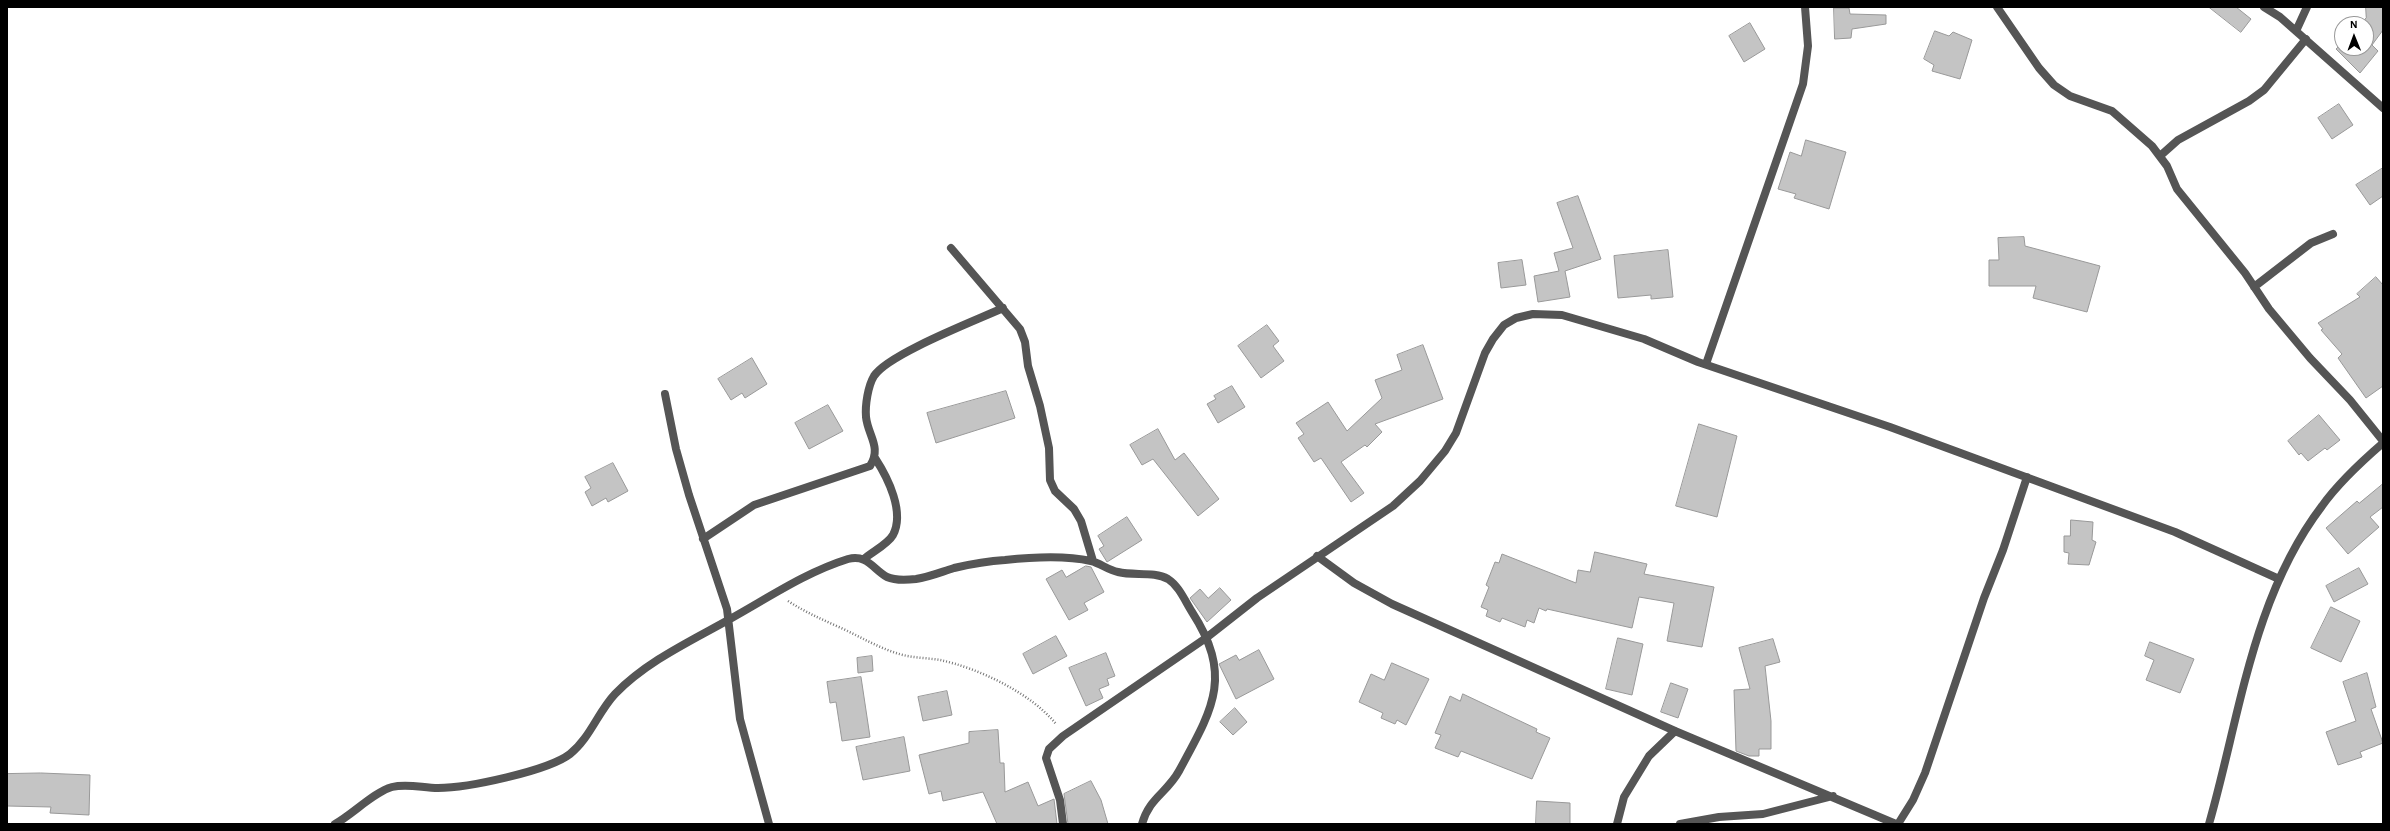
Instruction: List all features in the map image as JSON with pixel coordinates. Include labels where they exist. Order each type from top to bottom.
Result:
[{"type":"street","points":[[1706,364],[1803,84],[1808,46],[1805,7]]},
{"type":"street","points":[[1997,7],[2035,63],[2054,85],[2070,96],[2112,111],[2136,130],[2160,156],[2167,166],[2177,189],[2269,308],[2310,358],[2350,400],[2383,442],[2353,470],[2322,505],[2288,560],[2279,579],[2264,616],[2246,676],[2225,769],[2209,824]]},
{"type":"street","points":[[2264,7],[2280,16],[2383,108]]},
{"type":"street","points":[[2296,31],[2307,7]]},
{"type":"street","points":[[2160,156],[2178,140],[2249,101],[2264,90],[2306,39]]},
{"type":"street","points":[[2254,287],[2311,243],[2333,234]]},
{"type":"street","points":[[951,248],[1020,329],[1028,366],[1040,406],[1049,448],[1052,486],[1074,509],[1081,521],[1093,561]]},
{"type":"street","points":[[335,824],[350,816],[383,790],[393,787],[405,785],[452,788],[526,773],[549,765],[570,754],[590,731],[615,693],[657,660],[776,593],[824,569],[848,559],[864,559],[892,537],[896,526],[897,514],[890,486],[875,458],[875,448],[866,418],[868,396],[875,375],[909,350],[1003,308]]},
{"type":"street","points":[[1063,824],[1060,800],[1046,758],[1049,749],[1063,736],[1206,638],[1257,598],[1393,506],[1420,481],[1445,451],[1456,433],[1466,411],[1485,353],[1504,325],[1516,318],[1546,314],[1582,320],[1644,339],[1706,364],[1890,427],[2175,532],[2279,579]]},
{"type":"street","points":[[665,394],[676,449],[703,538],[723,595],[728,620],[740,718],[769,824]]},
{"type":"street","points":[[703,538],[754,505],[859,471],[870,466],[875,458]]},
{"type":"street","points":[[1317,556],[1354,583],[1392,604],[1675,731],[1897,824],[1913,800],[1925,773],[1984,598],[2003,550],[2027,477]]},
{"type":"street","points":[[864,559],[885,576],[900,580],[916,579],[978,563],[1039,558],[1093,561],[1120,573],[1162,577],[1171,581],[1197,620],[1206,638],[1216,675],[1212,706],[1173,781],[1148,806],[1142,824]]},
{"type":"street","points":[[1617,824],[1624,797],[1649,756],[1675,731]]},
{"type":"street","points":[[1680,824],[1719,817],[1763,814],[1833,796]]},
{"type":"path","points":[[776,593],[812,616],[839,627],[869,643],[904,656],[939,660],[960,666],[1004,684],[1025,697],[1054,722],[1063,736]]},
{"type":"building","points":[[2209,7],[2236,7],[2251,19],[2241,32]]},
{"type":"building","points":[[2366,7],[2383,7],[2383,30],[2374,42],[2374,16],[2366,16]]},
{"type":"building","points":[[1834,8],[1849,8],[1850,14],[1886,15],[1886,24],[1852,29],[1851,38],[1835,39]]},
{"type":"building","points":[[1750,23],[1765,49],[1744,62],[1729,36]]},
{"type":"building","points":[[1935,31],[1949,36],[1953,32],[1972,40],[1960,79],[1932,71],[1934,65],[1924,59]]},
{"type":"building","points":[[2374,47],[2378,51],[2374,56]]},
{"type":"building","points":[[2343,56],[2374,56],[2360,73]]},
{"type":"building","points":[[2339,104],[2353,125],[2332,139],[2318,118]]},
{"type":"building","points":[[1806,140],[1846,152],[1829,209],[1794,198],[1796,194],[1778,189],[1790,152],[1801,156]]},
{"type":"building","points":[[2383,168],[2383,196],[2370,205],[2356,185]]},
{"type":"building","points":[[1578,196],[1601,259],[1565,271],[1570,297],[1538,302],[1534,276],[1559,271],[1554,253],[1573,248],[1557,203]]},
{"type":"building","points":[[2024,237],[2025,246],[2100,266],[2087,312],[2033,298],[2036,286],[1989,286],[1989,260],[1999,260],[1998,238]]},
{"type":"building","points":[[1668,250],[1673,297],[1651,299],[1651,295],[1618,298],[1614,256]]},
{"type":"building","points":[[1522,260],[1526,285],[1501,288],[1498,263]]},
{"type":"building","points":[[2376,277],[2383,285],[2383,386],[2366,398],[2338,358],[2342,354],[2321,330],[2323,329],[2318,323],[2360,297],[2357,294]]},
{"type":"building","points":[[1267,325],[1279,341],[1273,346],[1284,361],[1261,378],[1238,346]]},
{"type":"building","points":[[1423,345],[1443,399],[1375,424],[1382,432],[1367,447],[1365,445],[1341,462],[1364,493],[1351,502],[1321,458],[1314,462],[1298,438],[1304,434],[1296,423],[1328,402],[1347,431],[1382,398],[1375,380],[1402,370],[1397,355]]},
{"type":"building","points":[[752,358],[767,384],[745,398],[742,393],[731,400],[718,379]]},
{"type":"building","points":[[1232,386],[1245,407],[1218,423],[1207,404],[1216,399],[1214,396]]},
{"type":"building","points":[[1006,391],[1015,418],[936,443],[927,413]]},
{"type":"building","points":[[828,405],[843,431],[809,449],[795,423]]},
{"type":"building","points":[[2319,415],[2340,440],[2327,450],[2325,448],[2308,461],[2301,453],[2299,455],[2288,441]]},
{"type":"building","points":[[1699,424],[1737,436],[1717,517],[1676,506]]},
{"type":"building","points":[[1158,429],[1175,460],[1184,453],[1219,499],[1198,516],[1153,459],[1142,465],[1130,445]]},
{"type":"building","points":[[613,463],[628,491],[608,502],[606,498],[592,506],[585,492],[591,488],[585,477]]},
{"type":"building","points":[[2383,484],[2383,507],[2370,517],[2379,527],[2348,554],[2326,528],[2357,501],[2359,503]]},
{"type":"building","points":[[1127,517],[1142,540],[1107,562],[1099,549],[1104,546],[1098,536]]},
{"type":"building","points":[[2071,520],[2093,522],[2092,540],[2096,542],[2089,565],[2068,564],[2069,553],[2064,552],[2064,536],[2070,536]]},
{"type":"building","points":[[1595,552],[1647,564],[1644,574],[1714,587],[1702,647],[1667,641],[1674,603],[1639,597],[1632,628],[1547,609],[1546,611],[1539,608],[1534,623],[1527,620],[1525,627],[1502,618],[1500,622],[1486,616],[1488,610],[1481,607],[1489,587],[1486,585],[1495,562],[1499,563],[1502,554],[1576,583],[1578,570],[1590,572]]},
{"type":"building","points":[[1086,566],[1091,567],[1104,592],[1084,603],[1088,610],[1069,620],[1046,579],[1062,570],[1066,577]]},
{"type":"building","points":[[2359,568],[2368,584],[2334,602],[2326,586]]},
{"type":"building","points":[[1220,588],[1231,600],[1207,622],[1190,598],[1200,589],[1208,598]]},
{"type":"building","points":[[2331,607],[2360,621],[2341,662],[2311,648]]},
{"type":"building","points":[[1056,636],[1067,656],[1033,674],[1023,654]]},
{"type":"building","points":[[1618,638],[1643,644],[1632,695],[1606,689]]},
{"type":"building","points":[[1773,639],[1780,662],[1765,666],[1771,721],[1771,749],[1759,749],[1759,756],[1749,756],[1736,751],[1734,690],[1750,689],[1739,648]]},
{"type":"building","points":[[2150,642],[2194,659],[2180,693],[2146,680],[2154,660],[2145,656]]},
{"type":"building","points":[[1259,650],[1274,679],[1236,699],[1219,664],[1236,655],[1239,660]]},
{"type":"building","points":[[1106,653],[1115,676],[1107,679],[1109,685],[1099,689],[1103,698],[1086,706],[1069,668]]},
{"type":"building","points":[[872,656],[873,671],[858,673],[857,658]]},
{"type":"building","points":[[1392,663],[1429,679],[1406,725],[1397,720],[1395,724],[1381,718],[1383,713],[1359,702],[1371,674],[1384,680]]},
{"type":"building","points":[[2367,673],[2376,707],[2371,709],[2383,743],[2360,752],[2362,757],[2338,765],[2326,732],[2356,721],[2343,682]]},
{"type":"building","points":[[861,677],[870,737],[842,741],[836,702],[830,703],[827,682]]},
{"type":"building","points":[[1671,683],[1688,689],[1678,718],[1661,712]]},
{"type":"building","points":[[947,691],[952,715],[923,721],[918,697]]},
{"type":"building","points":[[1463,694],[1537,729],[1536,732],[1550,738],[1532,779],[1461,751],[1458,757],[1435,748],[1441,735],[1435,733],[1450,696],[1460,701]]},
{"type":"building","points":[[1235,708],[1247,722],[1233,735],[1220,722]]},
{"type":"building","points":[[998,730],[1000,763],[1004,763],[1005,792],[1028,782],[1038,806],[1054,799],[1057,824],[997,824],[983,792],[943,801],[941,791],[929,794],[919,755],[969,743],[969,732]]},
{"type":"building","points":[[904,737],[910,771],[863,780],[856,747]]},
{"type":"building","points":[[41,773],[90,775],[89,815],[50,813],[51,807],[7,806],[7,774]]},
{"type":"building","points":[[1091,781],[1101,800],[1108,824],[1068,824],[1064,794]]},
{"type":"building","points":[[1537,801],[1570,803],[1570,824],[1536,824]]}]
